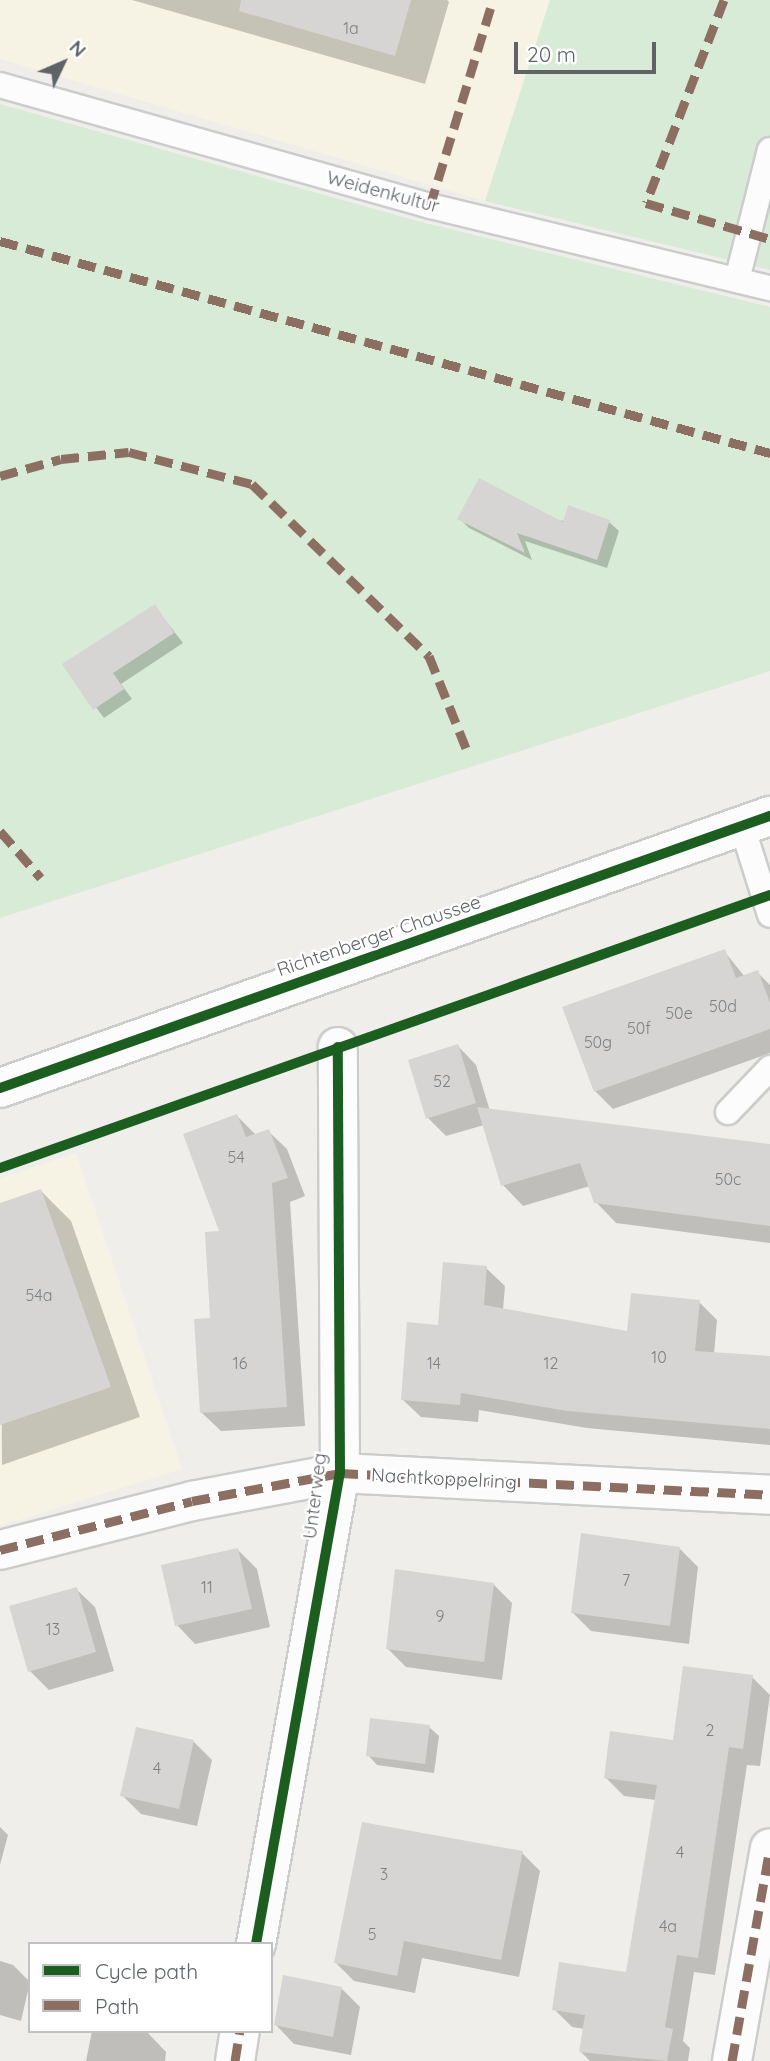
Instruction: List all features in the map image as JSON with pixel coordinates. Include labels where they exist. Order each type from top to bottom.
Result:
[{"type":"street","name":"Richtenberger Chaussee","points":[[0,1088],[756,821]]},
{"type":"street","name":"Unterweg","points":[[256,1942],[340,1473],[338,1047]]},
{"type":"street","name":"Nachtkoppelring","points":[[0,1550],[192,1501],[340,1473],[770,1495]]},
{"type":"street","points":[[732,2061],[770,1848]]},
{"type":"street","points":[[235,2061],[240,2033]]},
{"type":"lane","name":"Weidenkultur","points":[[0,85],[430,206],[770,288]]},
{"type":"lane","points":[[737,279],[770,150]]},
{"type":"lane","points":[[756,821],[770,915]]},
{"type":"lane","points":[[728,1112],[770,1068]]},
{"type":"shaded area","points":[[0,0],[550,0],[485,201],[0,59]]},
{"type":"shaded area","points":[[76,1153],[182,1469],[0,1526],[0,1178]]},
{"type":"green space","points":[[550,0],[770,0],[770,270],[485,201]]},
{"type":"green space","points":[[0,104],[421,222],[770,307],[770,671],[0,918]]},
{"type":"building","points":[[241,0],[411,0],[395,56],[239,11]]},
{"type":"building","points":[[479,478],[563,522],[568,505],[610,520],[597,560],[517,533],[525,553],[457,519]]},
{"type":"building","points":[[155,604],[174,633],[113,673],[124,689],[93,710],[62,664]]},
{"type":"building","points":[[725,949],[736,978],[758,970],[770,1003],[770,1029],[594,1092],[562,1007]]},
{"type":"building","points":[[458,1044],[476,1103],[426,1119],[408,1060]]},
{"type":"building","points":[[477,1107],[770,1144],[770,1226],[594,1203],[580,1163],[501,1186]]},
{"type":"building","points":[[237,1114],[246,1137],[269,1129],[288,1178],[272,1183],[287,1407],[200,1413],[194,1319],[210,1318],[205,1232],[219,1231],[183,1134]]},
{"type":"building","points":[[41,1189],[111,1387],[0,1425],[0,1203]]},
{"type":"building","points":[[443,1262],[487,1266],[484,1305],[627,1331],[631,1293],[700,1300],[695,1351],[770,1356],[770,1429],[567,1411],[461,1393],[460,1405],[401,1400],[407,1322],[438,1325]]},
{"type":"building","points":[[581,1533],[680,1547],[670,1626],[571,1613]]},
{"type":"building","points":[[238,1548],[252,1609],[175,1626],[161,1565]]},
{"type":"building","points":[[395,1569],[494,1583],[484,1662],[386,1649]]},
{"type":"building","points":[[77,1587],[96,1652],[28,1672],[9,1606]]},
{"type":"building","points":[[683,1666],[753,1675],[743,1749],[729,1747],[698,1958],[677,1955],[665,2027],[673,2029],[667,2061],[579,2052],[585,2015],[552,2010],[559,1962],[626,1972],[657,1785],[604,1778],[610,1731],[673,1740]]},
{"type":"building","points":[[370,1718],[430,1725],[425,1764],[366,1756]]},
{"type":"building","points":[[136,1727],[194,1740],[179,1809],[120,1796]]},
{"type":"building","points":[[362,1822],[523,1851],[501,1960],[404,1941],[397,1976],[334,1963]]},
{"type":"building","points":[[283,1975],[342,1987],[333,2037],[274,2025]]},
{"type":"marked path","points":[[430,206],[493,0]]},
{"type":"marked path","points":[[724,0],[646,203],[770,239]]},
{"type":"marked path","points":[[0,241],[770,453]]},
{"type":"marked path","points":[[0,476],[61,459],[129,452],[252,484],[429,656],[466,748]]},
{"type":"marked path","points":[[0,831],[41,878]]},
{"type":"marked path","points":[[0,1550],[192,1501],[340,1473],[770,1495]]},
{"type":"marked path","points":[[732,2061],[770,1848]]},
{"type":"marked path","points":[[235,2061],[240,2033]]},
{"type":"cycle path","points":[[0,1088],[770,816]]},
{"type":"cycle path","points":[[0,1168],[770,895]]},
{"type":"cycle path","points":[[256,1942],[340,1473],[338,1047]]}]
